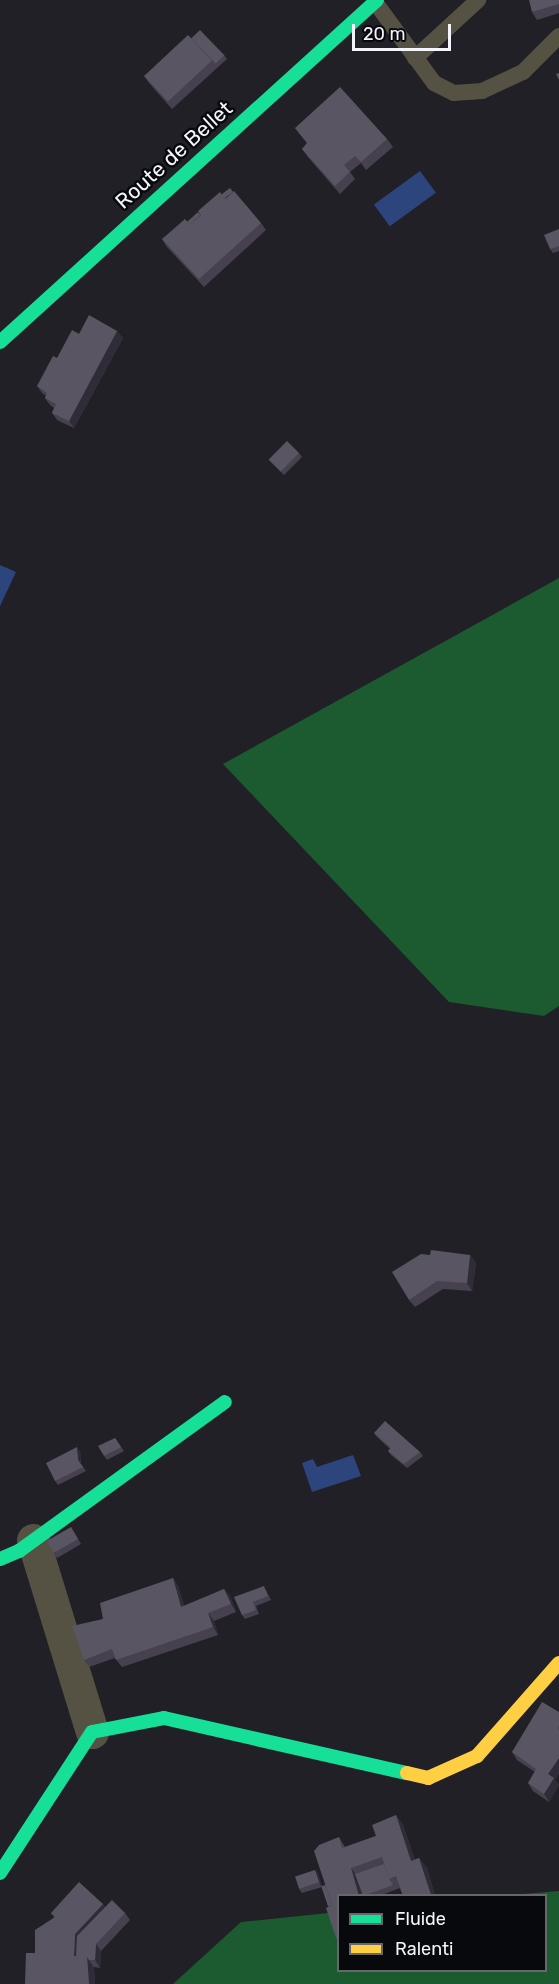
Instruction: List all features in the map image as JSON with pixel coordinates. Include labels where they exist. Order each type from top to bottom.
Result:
[{"type":"street","name":"Route de Bellet","points":[[0,342],[376,1]]},
{"type":"street","points":[[0,1559],[33,1540],[225,1402]]},
{"type":"street","points":[[33,1540],[92,1732]]},
{"type":"street","points":[[0,1873],[92,1732],[165,1718],[428,1778],[477,1756],[559,1662]]},
{"type":"lane","points":[[415,58],[478,0]]},
{"type":"lane","points":[[376,1],[434,83],[454,93],[482,91],[523,72],[559,36]]},
{"type":"green space","points":[[559,578],[559,1006],[544,1016],[449,1002],[223,764]]},
{"type":"green space","points":[[559,1891],[559,1984],[173,1984],[241,1922],[337,1912],[337,1972],[547,1972],[547,1894],[524,1894]]},
{"type":"water","points":[[420,171],[436,193],[390,226],[374,205]]},
{"type":"water","points":[[0,565],[16,572],[0,606]]},
{"type":"water","points":[[353,1455],[361,1476],[312,1492],[302,1463],[313,1459],[317,1467]]},
{"type":"building","points":[[529,0],[559,0],[559,4],[532,12]]},
{"type":"building","points":[[200,30],[224,55],[216,64],[191,38]]},
{"type":"building","points":[[188,35],[212,61],[168,102],[144,76]]},
{"type":"building","points":[[340,87],[387,139],[361,162],[355,156],[344,165],[350,172],[335,186],[302,149],[307,143],[295,128]]},
{"type":"building","points":[[230,188],[233,192],[224,199],[221,195]]},
{"type":"building","points":[[234,191],[261,223],[199,279],[162,239],[185,219],[190,225],[201,215],[198,211],[220,192],[225,199]]},
{"type":"building","points":[[198,212],[200,215],[190,225],[187,222]]},
{"type":"building","points":[[559,229],[559,246],[550,249],[544,235]]},
{"type":"building","points":[[89,315],[117,331],[69,421],[52,413],[56,404],[45,398],[47,393],[37,386],[53,356],[57,358],[72,330],[79,334]]},
{"type":"building","points":[[287,441],[299,453],[281,471],[269,459]]},
{"type":"building","points":[[431,1250],[470,1255],[467,1283],[437,1281],[409,1300],[392,1272],[421,1254],[430,1255]]},
{"type":"building","points":[[385,1421],[420,1452],[404,1464],[388,1451],[391,1448],[374,1433]]},
{"type":"building","points":[[115,1438],[121,1447],[104,1456],[98,1446]]},
{"type":"building","points":[[77,1447],[78,1460],[83,1467],[55,1481],[46,1463]]},
{"type":"building","points":[[71,1527],[78,1539],[54,1553],[47,1541]]},
{"type":"building","points":[[173,1578],[181,1607],[224,1589],[231,1604],[208,1613],[213,1627],[116,1660],[112,1649],[84,1660],[72,1626],[103,1619],[100,1603]]},
{"type":"building","points":[[264,1586],[268,1596],[253,1602],[256,1610],[242,1615],[234,1597]]},
{"type":"building","points":[[542,1702],[559,1712],[559,1758],[548,1774],[554,1778],[544,1794],[528,1783],[536,1769],[512,1752]]},
{"type":"building","points":[[396,1815],[411,1861],[419,1858],[431,1894],[402,1894],[396,1876],[389,1879],[382,1857],[351,1868],[358,1894],[337,1894],[336,1938],[326,1908],[332,1905],[314,1851],[319,1845],[339,1837],[342,1848],[376,1836],[372,1825]]},
{"type":"building","points":[[384,1864],[393,1885],[362,1894],[355,1874]]},
{"type":"building","points":[[315,1870],[319,1882],[299,1889],[295,1876]]},
{"type":"building","points":[[79,1882],[103,1904],[75,1934],[74,1956],[87,1957],[89,1984],[25,1984],[26,1953],[35,1953],[35,1930],[55,1917],[51,1913]]},
{"type":"building","points":[[325,1885],[332,1905],[328,1906],[321,1886]]},
{"type":"building","points":[[112,1900],[125,1913],[96,1944],[95,1960],[76,1957],[77,1936]]},
{"type":"traffic: fast","points":[[0,342],[377,0]]},
{"type":"traffic: fast","points":[[0,1559],[19,1551],[225,1402]]},
{"type":"traffic: fast","points":[[0,1873],[92,1732],[164,1718],[407,1773]]},
{"type":"traffic: slow","points":[[407,1773],[428,1778],[477,1756],[559,1663]]}]
